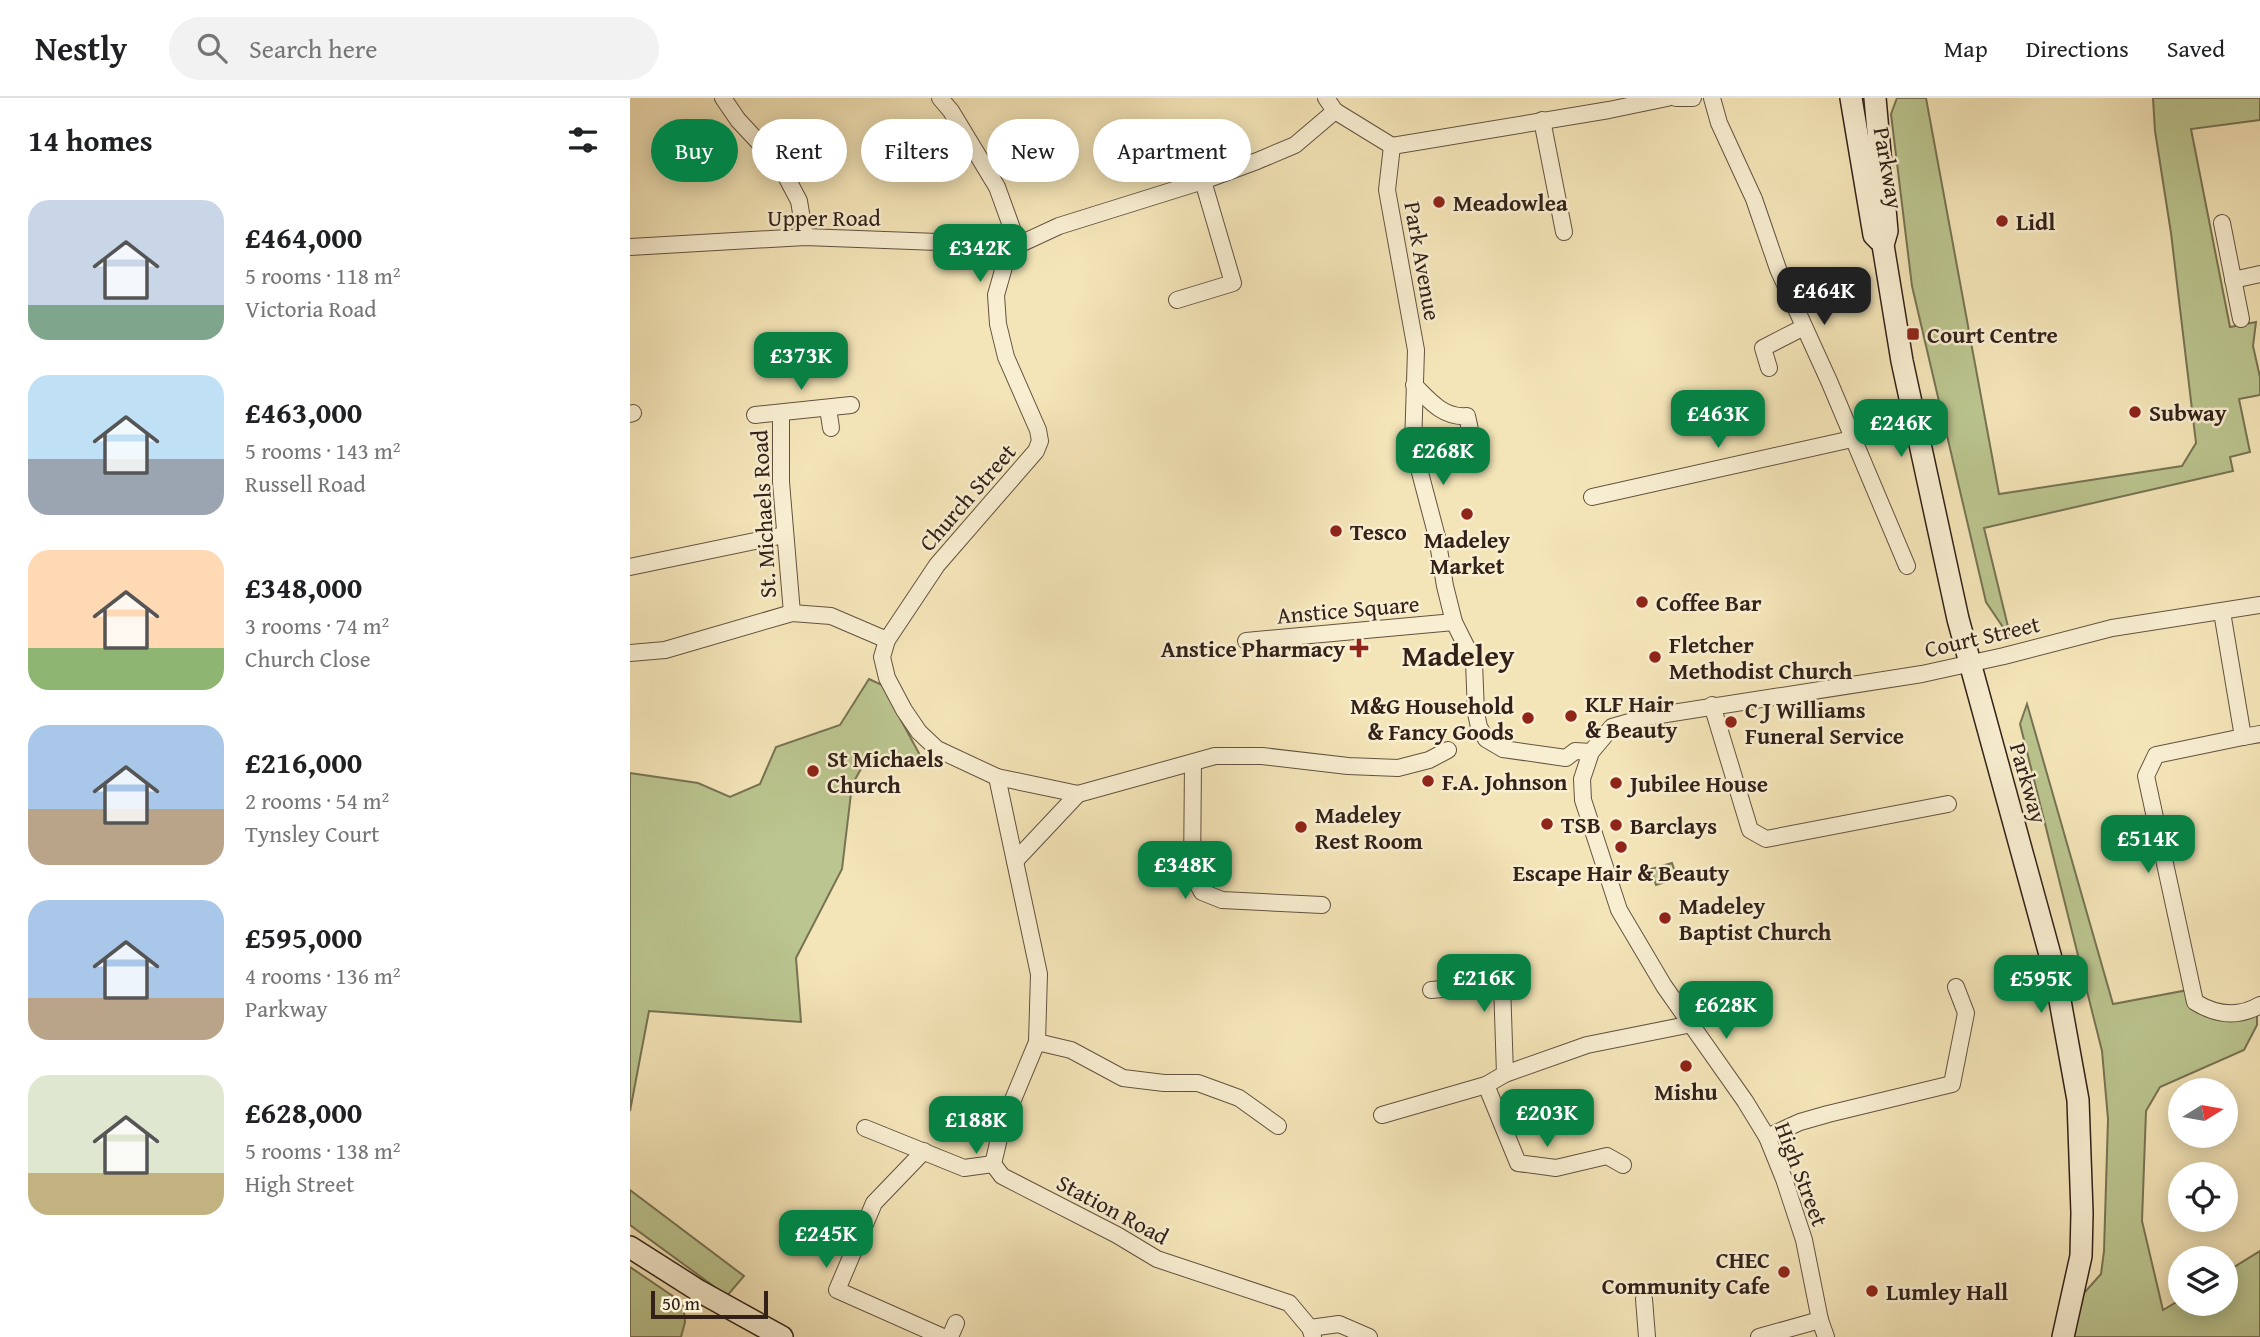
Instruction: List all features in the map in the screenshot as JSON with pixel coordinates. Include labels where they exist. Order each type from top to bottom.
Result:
[{"type":"street","points":[[723,98],[738,120],[780,165],[799,201],[805,237]]},
{"type":"street","points":[[940,98],[951,111],[997,187],[1018,245],[1059,226],[1200,182]]},
{"type":"street","points":[[1251,162],[1296,145],[1331,104],[1392,146],[1667,98]]},
{"type":"street","points":[[1676,98],[1693,98]]},
{"type":"street","points":[[1712,98],[1719,123],[1754,199],[1778,269],[1907,566]]},
{"type":"street","name":"Parkway","points":[[1851,98],[1874,234],[1883,245]]},
{"type":"street","name":"Parkway","points":[[1875,98],[1887,231],[1883,245],[1902,361],[1969,663],[2055,973],[2078,1100],[2081,1256],[2063,1337]]},
{"type":"street","points":[[1542,120],[1564,232]]},
{"type":"street","name":"Park Avenue","points":[[1392,146],[1387,190],[1416,350],[1413,385]]},
{"type":"street","points":[[1177,300],[1233,283],[1203,182]]},
{"type":"street","points":[[2222,223],[2241,318]]},
{"type":"street","name":"Upper Road","points":[[630,247],[805,237],[1018,245]]},
{"type":"street","name":"Church Street","points":[[887,640],[937,565],[1036,451],[1040,441],[1038,430],[1006,357],[998,324],[996,295],[1004,267],[1018,245]]},
{"type":"street","points":[[2233,280],[2260,274]]},
{"type":"street","points":[[1769,368],[1763,348],[1804,327]]},
{"type":"street","points":[[1413,385],[1433,405],[1448,414],[1467,416],[1472,439],[1437,445]]},
{"type":"street","points":[[1413,385],[1413,446],[1437,537],[1454,622],[1474,662],[1476,713],[1486,739],[1503,749],[1566,758],[1575,751],[1591,752]]},
{"type":"street","name":"St. Michaels Road","points":[[755,415],[850,405]]},
{"type":"street","points":[[828,408],[831,428]]},
{"type":"street","name":"St. Michaels Road","points":[[780,413],[784,535],[792,613]]},
{"type":"street","points":[[1592,497],[1852,439]]},
{"type":"street","points":[[630,567],[784,535]]},
{"type":"street","name":"Court Street","points":[[1591,752],[1612,727],[1620,723],[1712,705],[1824,691],[1922,674],[2112,628],[2260,605]]},
{"type":"street","points":[[2222,612],[2243,737]]},
{"type":"street","points":[[630,653],[665,650],[792,613],[831,616],[887,640],[882,657],[887,678],[919,732],[937,749],[996,777],[1078,794],[1215,756],[1262,756],[1348,766],[1398,768],[1429,760],[1448,750]]},
{"type":"street","name":"Anstice Square","points":[[1246,640],[1454,622]]},
{"type":"street","points":[[1712,705],[1750,830],[1766,839],[1948,804]]},
{"type":"street","points":[[2260,734],[2156,755],[2146,776],[2195,1002],[2213,1013],[2249,1011],[2260,1005]]},
{"type":"street","name":"High Street","points":[[1591,752],[1583,777],[1583,800],[1619,910],[1664,986],[1745,1101],[1767,1138],[1804,1240],[1820,1321],[1826,1337]]},
{"type":"street","points":[[1566,758],[1573,770],[1583,777]]},
{"type":"street","points":[[1193,763],[1192,873],[1202,892],[1222,900],[1322,905]]},
{"type":"street","points":[[865,1128],[964,1168],[993,1164],[1002,1126],[1037,1042],[1039,974],[996,777]]},
{"type":"street","points":[[1015,861],[1078,794]]},
{"type":"street","points":[[1431,990],[1502,984],[1505,1074]]},
{"type":"street","points":[[1767,1138],[1800,1122],[1952,1084],[1966,1013],[1956,987]]},
{"type":"street","points":[[1382,1115],[1486,1085],[1505,1074],[1587,1045],[1692,1024]]},
{"type":"street","points":[[1037,1042],[1071,1050],[1123,1078],[1164,1083],[1198,1083],[1262,1104],[1278,1126]]},
{"type":"street","points":[[1486,1085],[1518,1163],[1556,1168],[1606,1156],[1623,1166]]},
{"type":"street","points":[[923,1151],[874,1203],[837,1290],[943,1337]]},
{"type":"street","name":"Station Road","points":[[993,1164],[1002,1176],[1117,1235],[1157,1259],[1289,1303],[1311,1333],[1339,1324],[1369,1337]]},
{"type":"street","points":[[630,1247],[699,1292],[782,1337]]},
{"type":"street","points":[[1644,1299],[1647,1337]]},
{"type":"street","points":[[1759,1337],[1820,1321]]},
{"type":"green space","points":[[1897,98],[1926,98],[1999,494],[2182,466],[2196,443],[2153,98],[2260,98],[2260,120],[2191,129],[2230,327],[2256,322],[2253,346],[2260,377],[2260,395],[2239,399],[2250,452],[2230,457],[2233,471],[1984,528],[2011,639],[1986,602],[1912,286],[1891,114]]},
{"type":"green space","points":[[869,679],[882,685],[921,757],[862,767],[852,785],[842,869],[796,958],[801,1022],[649,1011],[630,1111],[630,773],[698,783],[730,797],[760,784],[776,747],[840,725]]},
{"type":"green space","points":[[2027,704],[2113,1004],[2188,990],[2192,1006],[2257,1014],[2257,1025],[2244,1050],[2180,1078],[2168,1078],[2168,1083],[2160,1087],[2146,1111],[2142,1221],[2163,1310],[2168,1307],[2168,1316],[2238,1316],[2238,1265],[2260,1251],[2260,1337],[2073,1337],[2084,1293],[2101,1274],[2108,1119],[2102,1051],[2020,724]]},
{"type":"green space","points":[[1672,863],[1677,878],[1656,885],[1651,869]]},
{"type":"green space","points":[[630,1190],[744,1276],[727,1296],[630,1225]]},
{"type":"green space","points":[[630,1267],[683,1303],[685,1322],[681,1337],[630,1337]]},
{"type":"place","name":"Meadowlea","points":[[1439,202]]},
{"type":"place","name":"Lidl","points":[[2002,221]]},
{"type":"place","name":"Court Centre","points":[[1913,334]]},
{"type":"place","name":"Subway","points":[[2135,412]]},
{"type":"place","name":"Madeley Market","points":[[1467,514]]},
{"type":"place","name":"Tesco","points":[[1336,531]]},
{"type":"place","name":"Coffee Bar","points":[[1642,602]]},
{"type":"place","name":"Anstice Pharmacy","points":[[1359,648]]},
{"type":"place","name":"Fletcher Methodist Church","points":[[1655,657]]},
{"type":"place","name":"KLF Hair & Beauty","points":[[1571,716]]},
{"type":"place","name":"M&G Household & Fancy Goods","points":[[1528,718]]},
{"type":"place","name":"C J Williams Funeral Service","points":[[1731,722]]},
{"type":"place","name":"St Michaels Church","points":[[813,771]]},
{"type":"place","name":"F.A. Johnson","points":[[1428,781]]},
{"type":"place","name":"Jubilee House","points":[[1616,783]]},
{"type":"place","name":"TSB","points":[[1547,824]]},
{"type":"place","name":"Barclays","points":[[1616,825]]},
{"type":"place","name":"Madeley Rest Room","points":[[1301,827]]},
{"type":"place","name":"Escape Hair & Beauty","points":[[1621,847]]},
{"type":"place","name":"Madeley Baptist Church","points":[[1665,918]]},
{"type":"place","name":"Mishu","points":[[1686,1066]]},
{"type":"place","name":"CHEC Community Cafe","points":[[1784,1272]]},
{"type":"place","name":"Lumley Hall","points":[[1872,1291]]},
{"type":"district","name":"Madeley","points":[[1458,655]]}]
